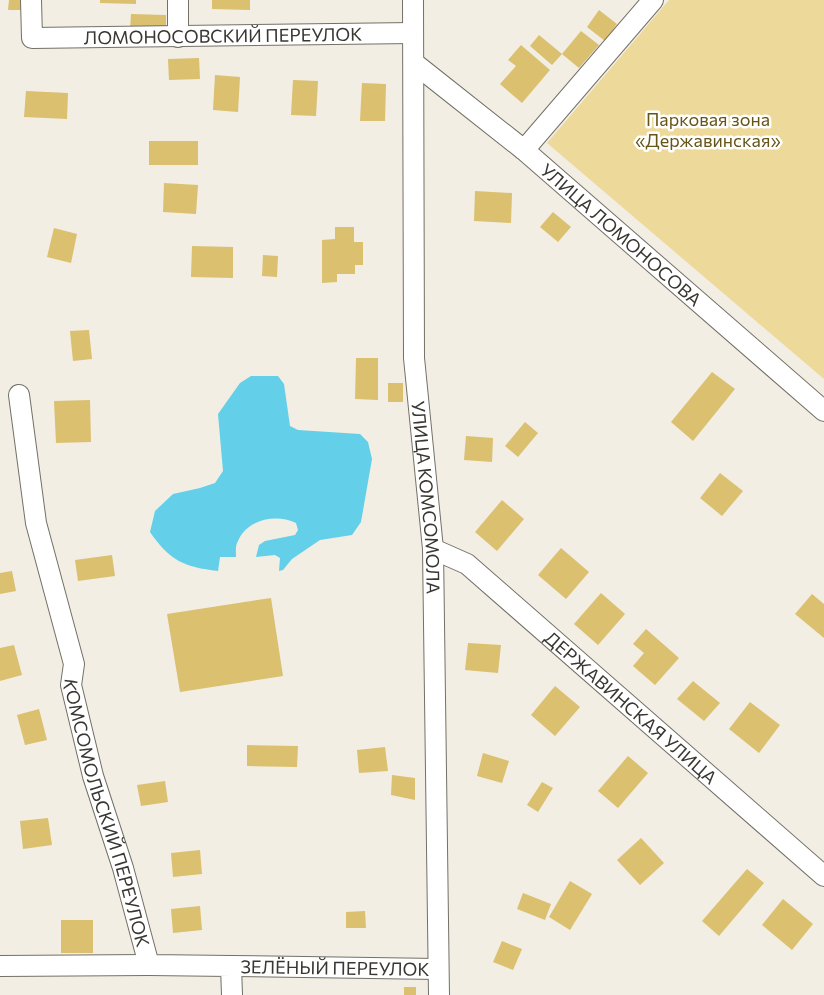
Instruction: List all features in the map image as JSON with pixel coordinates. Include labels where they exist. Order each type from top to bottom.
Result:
[{"type":"street","name":"ЛОМОНОСОВСКИЙ ПЕРЕУЛОК","points":[[31,0],[32,38],[413,33]]},
{"type":"street","points":[[178,0],[178,37]]},
{"type":"street","name":"УЛИЦА КОМСОМОЛА","points":[[413,0],[414,358],[433,549],[439,995]]},
{"type":"street","points":[[524,150],[653,0]]},
{"type":"street","name":"УЛИЦА ЛОМОНОСОВА","points":[[414,62],[524,150],[824,411]]},
{"type":"street","name":"КОМСОМОЛЬСКИЙ ПЕРЕУЛОК","points":[[19,395],[36,524],[74,664],[71,685],[93,776],[123,868],[149,965]]},
{"type":"street","name":"ДЕРЖАВИНСКАЯ УЛИЦА","points":[[433,549],[467,564],[824,876]]},
{"type":"street","name":"КОМСОМОЛЬСКИЙ ПЕРЕУЛОК","points":[[0,966],[231,966]]},
{"type":"street","points":[[231,966],[232,995]]},
{"type":"street","name":"ЗЕЛЁНЫЙ ПЕРЕУЛОК","points":[[231,966],[438,969]]},
{"type":"green space","name":"Парковая зона «Державинская»","points":[[669,0],[824,0],[824,379],[547,143]]},
{"type":"water","points":[[251,376],[278,376],[284,384],[290,426],[298,430],[360,434],[368,442],[372,459],[361,522],[352,535],[320,540],[292,559],[283,570],[279,571],[280,558],[275,555],[256,557],[259,545],[265,541],[295,535],[298,530],[296,523],[279,519],[262,520],[248,528],[237,543],[236,557],[220,557],[218,571],[187,565],[164,550],[150,532],[155,511],[173,494],[215,483],[223,471],[218,414],[240,383]]},
{"type":"building","points":[[9,0],[24,0],[24,10],[8,10]]},
{"type":"building","points":[[100,0],[136,0],[136,4],[100,3]]},
{"type":"building","points":[[212,0],[250,0],[250,10],[212,9]]},
{"type":"building","points":[[599,10],[617,24],[605,41],[587,27]]},
{"type":"building","points":[[131,14],[166,15],[166,32],[130,31]]},
{"type":"building","points":[[581,31],[599,45],[579,68],[562,54]]},
{"type":"building","points":[[539,35],[562,54],[552,65],[530,46]]},
{"type":"building","points":[[521,45],[550,70],[522,103],[500,84],[516,66],[508,60]]},
{"type":"building","points":[[199,58],[200,79],[169,80],[168,59]]},
{"type":"building","points":[[215,75],[240,77],[238,112],[213,110]]},
{"type":"building","points":[[293,80],[318,81],[316,116],[291,115]]},
{"type":"building","points":[[362,83],[386,84],[385,121],[360,121]]},
{"type":"building","points":[[26,91],[68,93],[67,119],[24,117]]},
{"type":"building","points":[[149,141],[198,141],[198,165],[149,165]]},
{"type":"building","points":[[164,183],[198,185],[196,214],[163,212]]},
{"type":"building","points":[[475,191],[512,193],[511,223],[474,221]]},
{"type":"building","points":[[553,212],[571,227],[558,242],[540,227]]},
{"type":"building","points":[[335,227],[354,227],[354,242],[363,242],[363,265],[355,265],[355,274],[337,274],[337,282],[322,283],[322,240],[335,239]]},
{"type":"building","points":[[54,228],[77,234],[71,263],[47,257]]},
{"type":"building","points":[[192,246],[233,247],[233,278],[191,277]]},
{"type":"building","points":[[263,255],[278,256],[277,277],[262,276]]},
{"type":"building","points":[[89,330],[92,359],[73,361],[70,331]]},
{"type":"building","points":[[356,358],[378,358],[378,400],[355,399]]},
{"type":"building","points":[[712,372],[735,389],[693,441],[671,422]]},
{"type":"building","points":[[388,383],[403,383],[403,402],[388,402]]},
{"type":"building","points":[[90,400],[91,442],[56,443],[54,401]]},
{"type":"building","points":[[525,422],[538,433],[518,457],[505,446]]},
{"type":"building","points":[[466,436],[493,438],[492,462],[464,460]]},
{"type":"building","points":[[720,473],[743,491],[722,516],[700,498]]},
{"type":"building","points":[[502,500],[524,519],[497,551],[475,532]]},
{"type":"building","points":[[561,548],[589,572],[566,599],[538,575]]},
{"type":"building","points":[[112,555],[115,576],[78,581],[75,560]]},
{"type":"building","points":[[12,571],[16,591],[0,594],[0,573]]},
{"type":"building","points":[[601,593],[625,614],[598,645],[574,624]]},
{"type":"building","points":[[812,594],[824,604],[824,638],[795,614]]},
{"type":"building","points":[[271,598],[283,676],[180,692],[167,614]]},
{"type":"building","points":[[646,629],[679,658],[655,685],[633,666],[644,653],[633,644]]},
{"type":"building","points":[[468,643],[501,645],[498,673],[465,670]]},
{"type":"building","points":[[14,645],[22,675],[0,681],[0,648]]},
{"type":"building","points":[[693,681],[720,703],[704,721],[677,699]]},
{"type":"building","points":[[555,686],[580,707],[555,736],[531,715]]},
{"type":"building","points":[[750,702],[780,725],[759,753],[729,729]]},
{"type":"building","points":[[39,709],[47,740],[25,745],[17,715]]},
{"type":"building","points":[[247,745],[298,746],[297,767],[247,766]]},
{"type":"building","points":[[385,747],[388,771],[359,773],[357,750]]},
{"type":"building","points":[[483,753],[509,761],[502,783],[477,776]]},
{"type":"building","points":[[628,756],[648,773],[618,808],[598,791]]},
{"type":"building","points":[[392,775],[415,778],[415,800],[391,795]]},
{"type":"building","points":[[165,781],[168,802],[141,806],[137,785]]},
{"type":"building","points":[[542,782],[553,788],[538,812],[527,805]]},
{"type":"building","points":[[48,818],[52,845],[23,849],[20,821]]},
{"type":"building","points":[[641,838],[664,863],[640,885],[617,860]]},
{"type":"building","points":[[200,850],[202,874],[173,877],[171,853]]},
{"type":"building","points":[[747,869],[764,883],[719,936],[702,921]]},
{"type":"building","points":[[570,881],[592,894],[570,930],[549,917]]},
{"type":"building","points":[[523,893],[551,904],[545,920],[517,909]]},
{"type":"building","points":[[783,899],[813,924],[792,950],[762,925]]},
{"type":"building","points":[[200,906],[202,930],[173,933],[171,909]]},
{"type":"building","points":[[365,911],[366,928],[346,928],[346,912]]},
{"type":"building","points":[[61,920],[93,920],[93,953],[61,953]]},
{"type":"building","points":[[502,941],[522,949],[513,970],[493,962]]},
{"type":"building","points":[[404,987],[416,987],[416,995],[404,995]]}]
